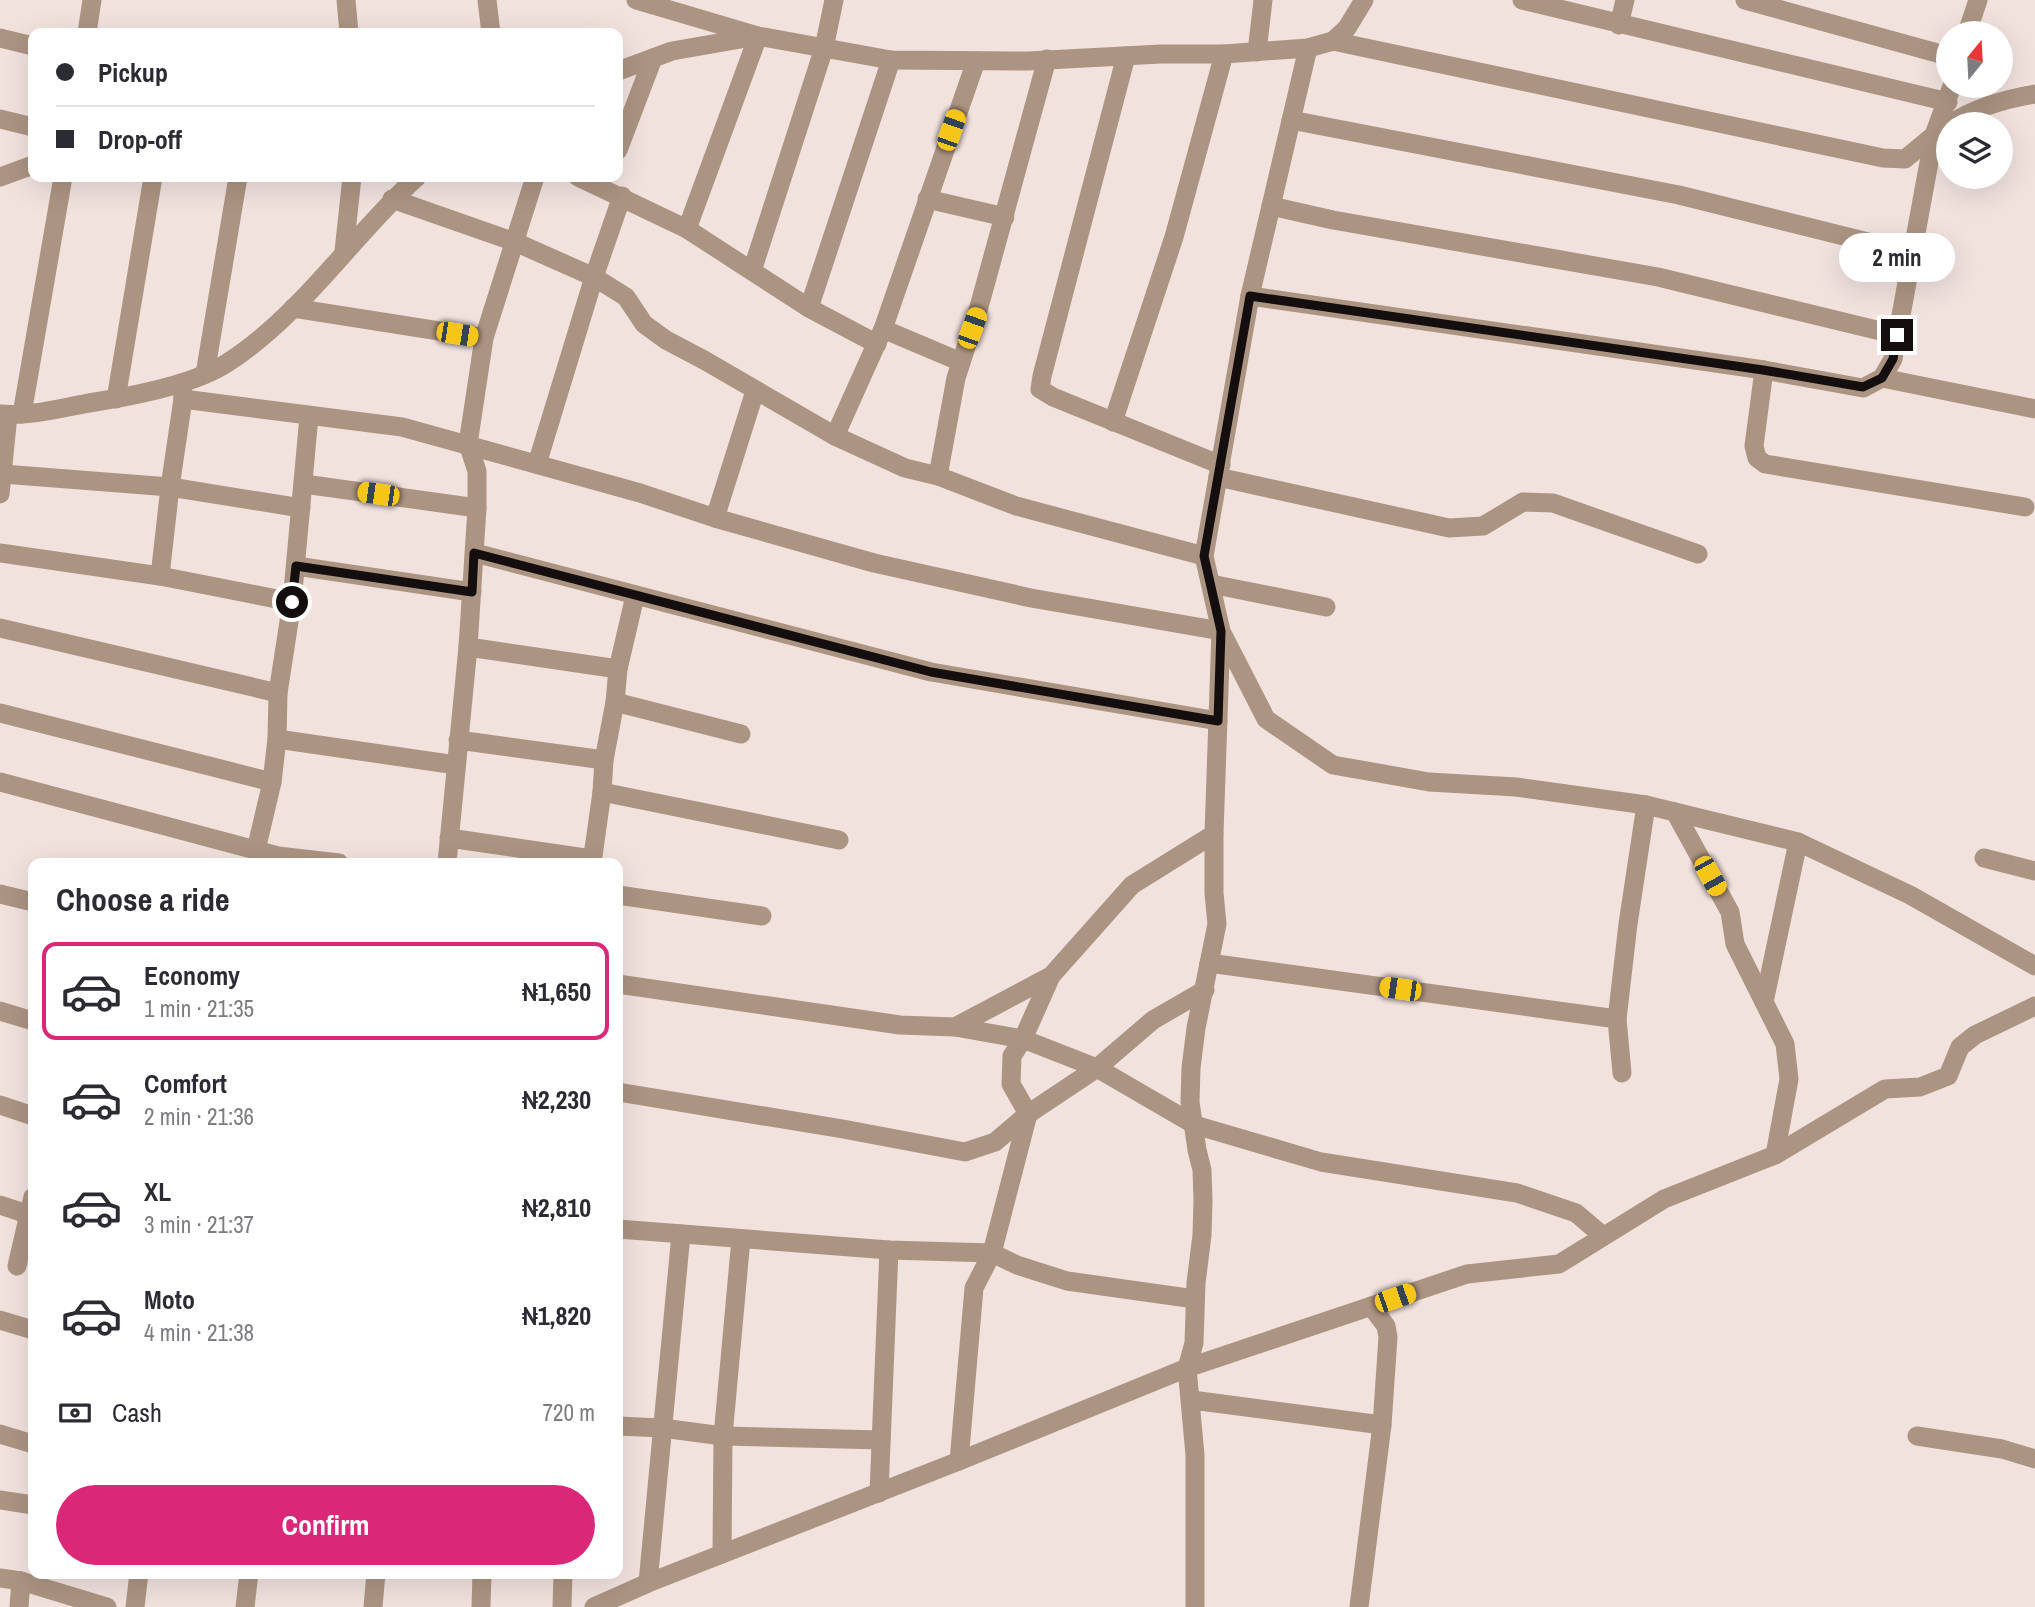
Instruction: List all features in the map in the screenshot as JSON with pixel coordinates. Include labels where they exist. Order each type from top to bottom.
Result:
[{"type":"street","points":[[87,28],[92,0]]},
{"type":"street","points":[[346,0],[349,28]]},
{"type":"street","points":[[487,0],[490,28]]},
{"type":"street","points":[[636,0],[758,36],[891,60],[1028,61],[1224,54],[1308,48],[1333,41],[1883,158],[1905,159],[1936,134]]},
{"type":"street","points":[[752,271],[824,48],[834,0]]},
{"type":"street","points":[[1258,52],[1263,0]]},
{"type":"street","points":[[1333,41],[1347,27],[1364,0]]},
{"type":"street","points":[[1522,0],[1619,24],[1936,91]]},
{"type":"street","points":[[1619,24],[1625,0]]},
{"type":"street","points":[[1745,0],[1936,53]]},
{"type":"street","points":[[1971,21],[1978,0]]},
{"type":"street","points":[[623,69],[672,51],[758,36]]},
{"type":"street","points":[[687,229],[758,36]]},
{"type":"street","points":[[0,38],[28,45]]},
{"type":"street","points":[[1195,1607],[1195,1455],[1187,1368],[1194,1343],[1203,1200],[1202,1170],[1190,1102],[1191,1068],[1217,924],[1214,834],[1221,631],[1204,556],[1250,296],[1308,48]]},
{"type":"street","points":[[1113,422],[1174,237],[1224,54]]},
{"type":"street","points":[[1126,56],[1040,389],[1219,471],[1449,528],[1483,526],[1523,502],[1553,503],[1698,554]]},
{"type":"street","points":[[623,137],[653,58]]},
{"type":"street","points":[[938,476],[961,362],[979,307],[1047,59]]},
{"type":"street","points":[[809,308],[891,60]]},
{"type":"street","points":[[835,436],[880,336],[976,61]]},
{"type":"street","points":[[1969,112],[2010,98],[2035,94]]},
{"type":"street","points":[[0,119],[28,126]]},
{"type":"street","points":[[1291,120],[1679,195],[1912,253]]},
{"type":"street","points":[[1250,296],[1763,370],[1863,387],[1882,378],[1893,359],[1912,253],[1936,159]]},
{"type":"street","points":[[0,177],[28,167]]},
{"type":"street","points":[[0,494],[10,414],[61,182]]},
{"type":"street","points":[[116,399],[152,182]]},
{"type":"street","points":[[205,374],[237,182]]},
{"type":"street","points":[[344,251],[351,182]]},
{"type":"street","points":[[160,576],[182,390],[227,363],[293,308],[412,182]]},
{"type":"street","points":[[447,858],[468,647],[477,508],[477,471],[468,444],[484,338],[533,182]]},
{"type":"street","points":[[605,183],[622,196],[687,229],[809,308],[880,336],[961,362]]},
{"type":"street","points":[[537,464],[594,277],[622,196]]},
{"type":"street","points":[[927,199],[1004,217]]},
{"type":"street","points":[[392,200],[515,242],[594,277],[626,297],[644,324],[666,340],[835,436],[905,468],[938,476],[1016,506],[1204,556]]},
{"type":"street","points":[[1271,206],[1333,220],[1647,275],[1897,335]]},
{"type":"street","points":[[293,308],[484,338]]},
{"type":"street","points":[[1763,370],[1754,446],[1757,458],[1765,464],[2025,508]]},
{"type":"street","points":[[1882,378],[2035,409]]},
{"type":"street","points":[[10,414],[182,390],[309,416],[402,427],[639,493],[715,518],[874,563],[1031,598],[1221,631]]},
{"type":"street","points":[[715,518],[755,391]]},
{"type":"street","points":[[256,850],[272,782],[278,693],[292,602],[309,416]]},
{"type":"street","points":[[3,474],[170,487],[301,508]]},
{"type":"street","points":[[304,484],[477,508]]},
{"type":"street","points":[[0,552],[160,576],[292,602]]},
{"type":"street","points":[[474,553],[931,672],[1218,721]]},
{"type":"street","points":[[296,566],[472,592]]},
{"type":"street","points":[[1211,584],[1326,607]]},
{"type":"street","points":[[592,858],[618,669],[635,596]]},
{"type":"street","points":[[0,628],[278,693]]},
{"type":"street","points":[[1221,631],[1266,719],[1333,765],[1429,782],[1516,787],[1646,806],[1798,842],[1910,895],[2035,966]]},
{"type":"street","points":[[468,647],[618,669]]},
{"type":"street","points":[[615,702],[741,734]]},
{"type":"street","points":[[0,713],[272,782]]},
{"type":"street","points":[[277,739],[456,765]]},
{"type":"street","points":[[458,740],[604,760]]},
{"type":"street","points":[[0,782],[256,850],[273,858]]},
{"type":"street","points":[[602,792],[839,841]]},
{"type":"street","points":[[1622,1073],[1617,1019],[1646,806]]},
{"type":"street","points":[[1675,812],[1730,912],[1735,944],[1785,1044],[1789,1079],[1775,1155]]},
{"type":"street","points":[[959,1461],[974,1288],[992,1253],[1028,1114],[1011,1084],[1012,1056],[1051,976],[1132,885],[1214,834]]},
{"type":"street","points":[[449,838],[573,858]]},
{"type":"street","points":[[1764,1002],[1798,842]]},
{"type":"street","points":[[1984,858],[2035,871]]},
{"type":"street","points":[[0,894],[28,901]]},
{"type":"street","points":[[623,896],[762,916]]},
{"type":"street","points":[[1209,962],[1617,1019]]},
{"type":"street","points":[[955,1027],[1051,976]]},
{"type":"street","points":[[623,985],[900,1025],[955,1027],[1023,1038],[1097,1068],[1195,1125],[1321,1162],[1517,1193],[1576,1213],[1603,1236]]},
{"type":"street","points":[[623,1093],[965,1152],[995,1142],[1028,1114],[1097,1068],[1153,1020],[1205,990]]},
{"type":"street","points":[[594,1607],[1187,1368],[1467,1274],[1559,1264],[1664,1199],[1775,1155],[1885,1089],[1920,1087],[1948,1076],[1960,1048],[1975,1035],[2035,1006]]},
{"type":"street","points":[[0,1011],[28,1019]]},
{"type":"street","points":[[0,1105],[28,1114]]},
{"type":"street","points":[[0,1205],[28,1206]]},
{"type":"street","points":[[17,1266],[28,1222]]},
{"type":"street","points":[[623,1229],[889,1250],[992,1253],[1017,1265],[1067,1282],[1195,1299]]},
{"type":"street","points":[[648,1583],[681,1234]]},
{"type":"street","points":[[722,1554],[723,1436],[741,1239]]},
{"type":"street","points":[[879,1493],[889,1250]]},
{"type":"street","points":[[1359,1607],[1382,1425],[1388,1337],[1386,1326],[1371,1306]]},
{"type":"street","points":[[0,1320],[28,1328]]},
{"type":"street","points":[[1192,1400],[1382,1425]]},
{"type":"street","points":[[623,1426],[723,1436],[881,1440]]},
{"type":"street","points":[[0,1434],[28,1442]]},
{"type":"street","points":[[1917,1436],[2002,1449],[2035,1459]]},
{"type":"street","points":[[0,1500],[28,1504]]},
{"type":"street","points":[[0,1578],[21,1581],[107,1607]]},
{"type":"street","points":[[135,1607],[138,1579]]},
{"type":"street","points":[[244,1607],[248,1579]]},
{"type":"street","points":[[373,1607],[375,1579]]},
{"type":"street","points":[[481,1607],[482,1579]]},
{"type":"street","points":[[562,1607],[563,1579]]},
{"type":"street","points":[[19,1607],[21,1581]]},
{"type":"route","points":[[292,602],[296,566],[472,592],[474,553],[931,672],[1218,721],[1221,631],[1204,556],[1250,296],[1763,370],[1863,387],[1882,378],[1893,359],[1897,335]]}]
